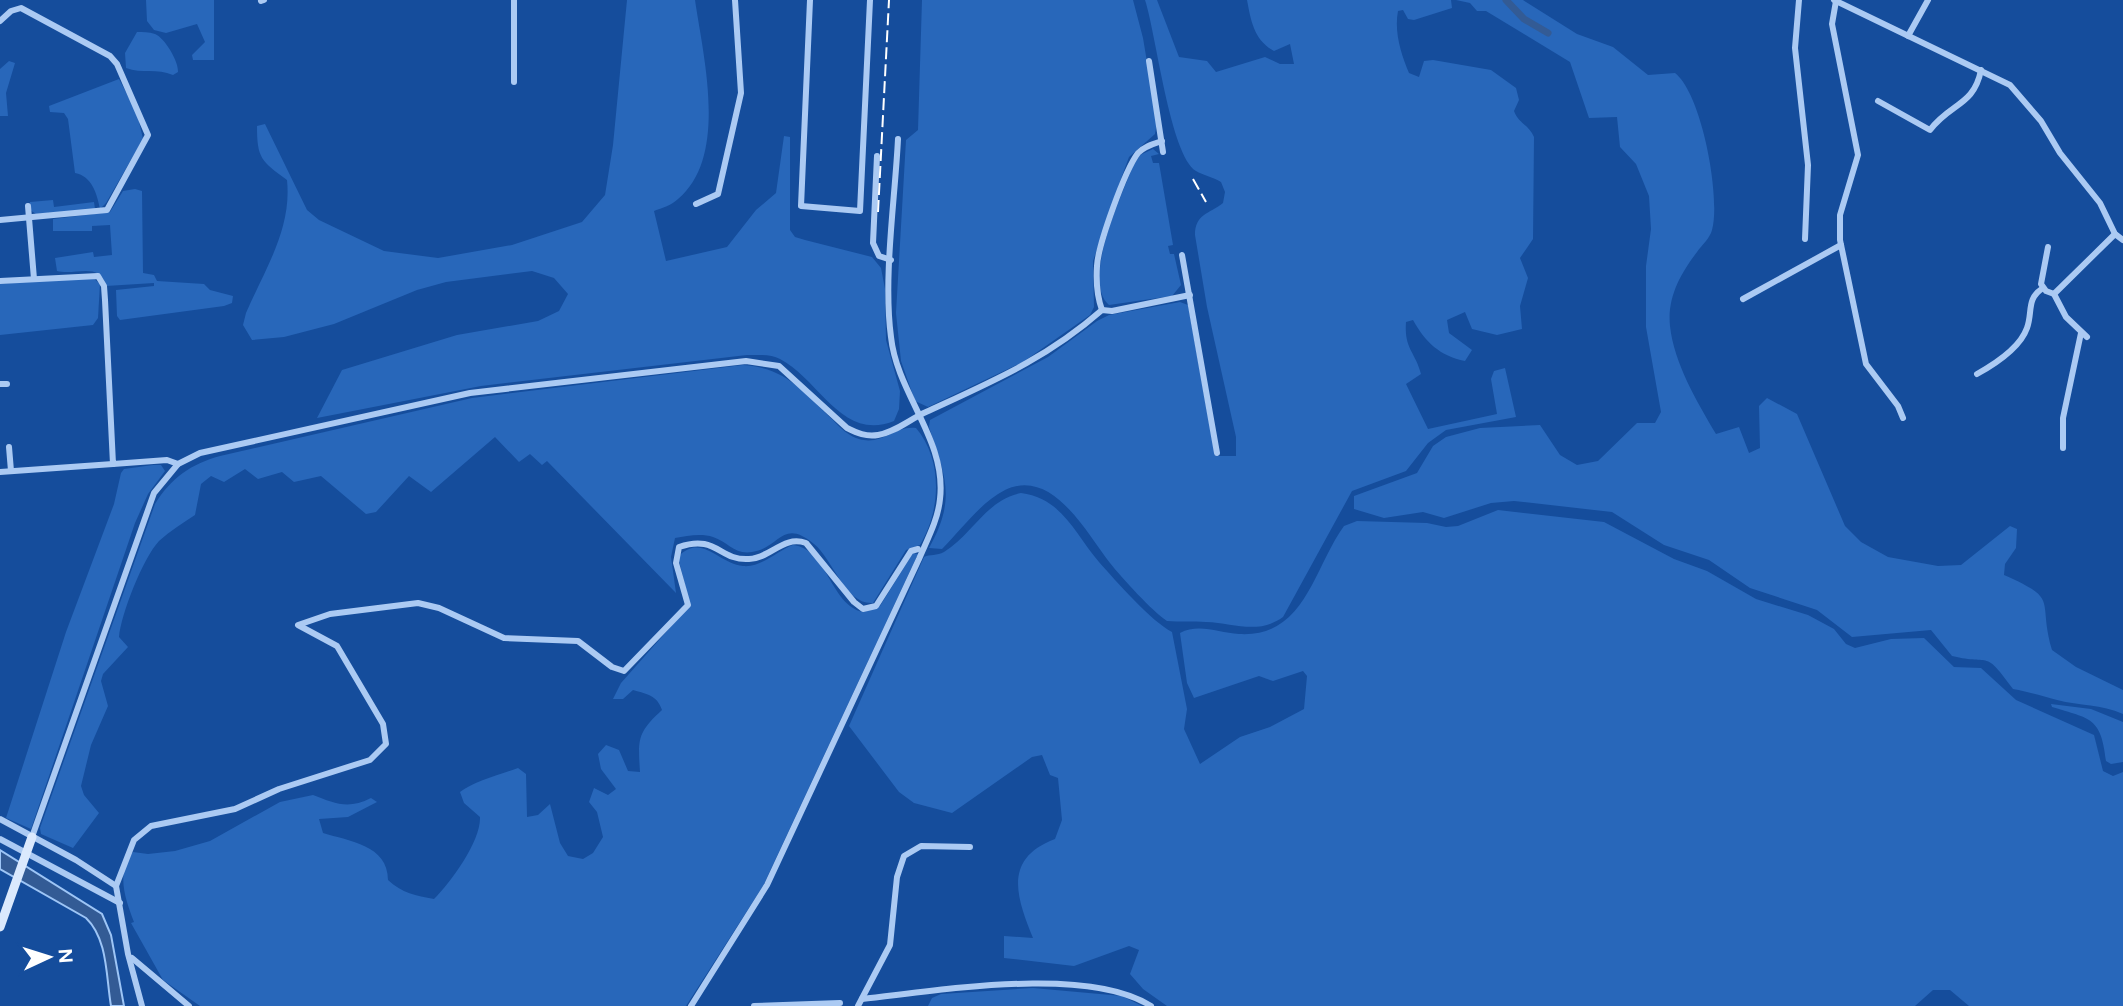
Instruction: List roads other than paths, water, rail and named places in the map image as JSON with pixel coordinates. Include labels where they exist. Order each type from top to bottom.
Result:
[{"type":"street","points":[[14,0],[16,9]]},
{"type":"street","points":[[514,0],[514,82]]},
{"type":"street","points":[[696,204],[718,194],[739,109],[740,71],[735,0]]},
{"type":"street","points":[[810,0],[801,206],[860,212],[870,0]]},
{"type":"street","points":[[1799,0],[1795,48],[1808,165],[1805,239]]},
{"type":"street","points":[[1903,418],[1898,406],[1866,364],[1841,246],[1840,215],[1858,155],[1832,24],[1835,0],[2010,85],[2041,121],[2060,153],[2100,203],[2115,234],[2123,240]]},
{"type":"street","points":[[1908,36],[1928,0]]},
{"type":"street","points":[[0,21],[16,9]]},
{"type":"street","points":[[0,220],[107,209],[148,135],[114,60],[52,23],[16,9]]},
{"type":"street","points":[[1149,61],[1163,152]]},
{"type":"street","points":[[1878,101],[1930,130],[1950,108],[1966,102],[1973,95],[1981,70]]},
{"type":"street","points":[[691,1006],[767,885],[934,523],[940,500],[940,474],[936,455],[896,360],[890,335],[898,139]]},
{"type":"street","points":[[1102,310],[1098,298],[1097,263],[1114,208],[1137,155],[1145,147],[1162,141]]},
{"type":"street","points":[[877,156],[873,243],[879,256],[891,260]]},
{"type":"street","points":[[28,206],[34,279]]},
{"type":"street","points":[[2054,294],[2115,234]]},
{"type":"street","points":[[1743,299],[1841,246]]},
{"type":"street","points":[[2043,288],[2042,275],[2048,247]]},
{"type":"street","points":[[1182,255],[1217,453]]},
{"type":"street","points":[[0,281],[91,275],[102,280],[113,464]]},
{"type":"street","points":[[2043,288],[2054,294],[2059,308],[2084,335],[2063,418],[2063,447]]},
{"type":"street","points":[[1977,374],[1996,363],[2023,335],[2031,298],[2043,288]]},
{"type":"street","points":[[0,927],[141,524],[154,493],[178,464],[220,447],[470,393],[746,360],[779,366],[857,433],[887,433],[1045,355],[1102,310],[1112,312],[1190,295]]},
{"type":"street","points":[[9,447],[12,471]]},
{"type":"street","points":[[0,472],[167,460],[178,464]]},
{"type":"street","points":[[142,1006],[128,954],[116,886],[134,840],[151,826],[235,809],[279,789],[361,764],[386,744],[383,724],[337,646],[298,625],[312,618],[407,603],[427,604],[504,638],[578,641],[612,667],[624,671],[688,605],[676,563],[680,547],[708,543],[744,559],[769,554],[789,541],[806,543],[854,602],[863,609],[876,606],[911,551],[918,549]]},
{"type":"street","points":[[0,818],[116,886]]},
{"type":"street","points":[[0,839],[121,903]]},
{"type":"street","points":[[858,1006],[890,945],[897,877],[904,856],[921,846],[970,847]]},
{"type":"street","points":[[128,954],[189,1006]]},
{"type":"street","points":[[862,999],[992,985],[1032,985],[1112,990],[1140,999],[1151,1006]]},
{"type":"street","points":[[754,1006],[841,1003]]},
{"type":"waterway","points":[[1506,0],[1524,19],[1548,33]]},
{"type":"railway","points":[[878,212],[889,0]]},
{"type":"railway","points":[[1193,179],[1206,202]]}]
